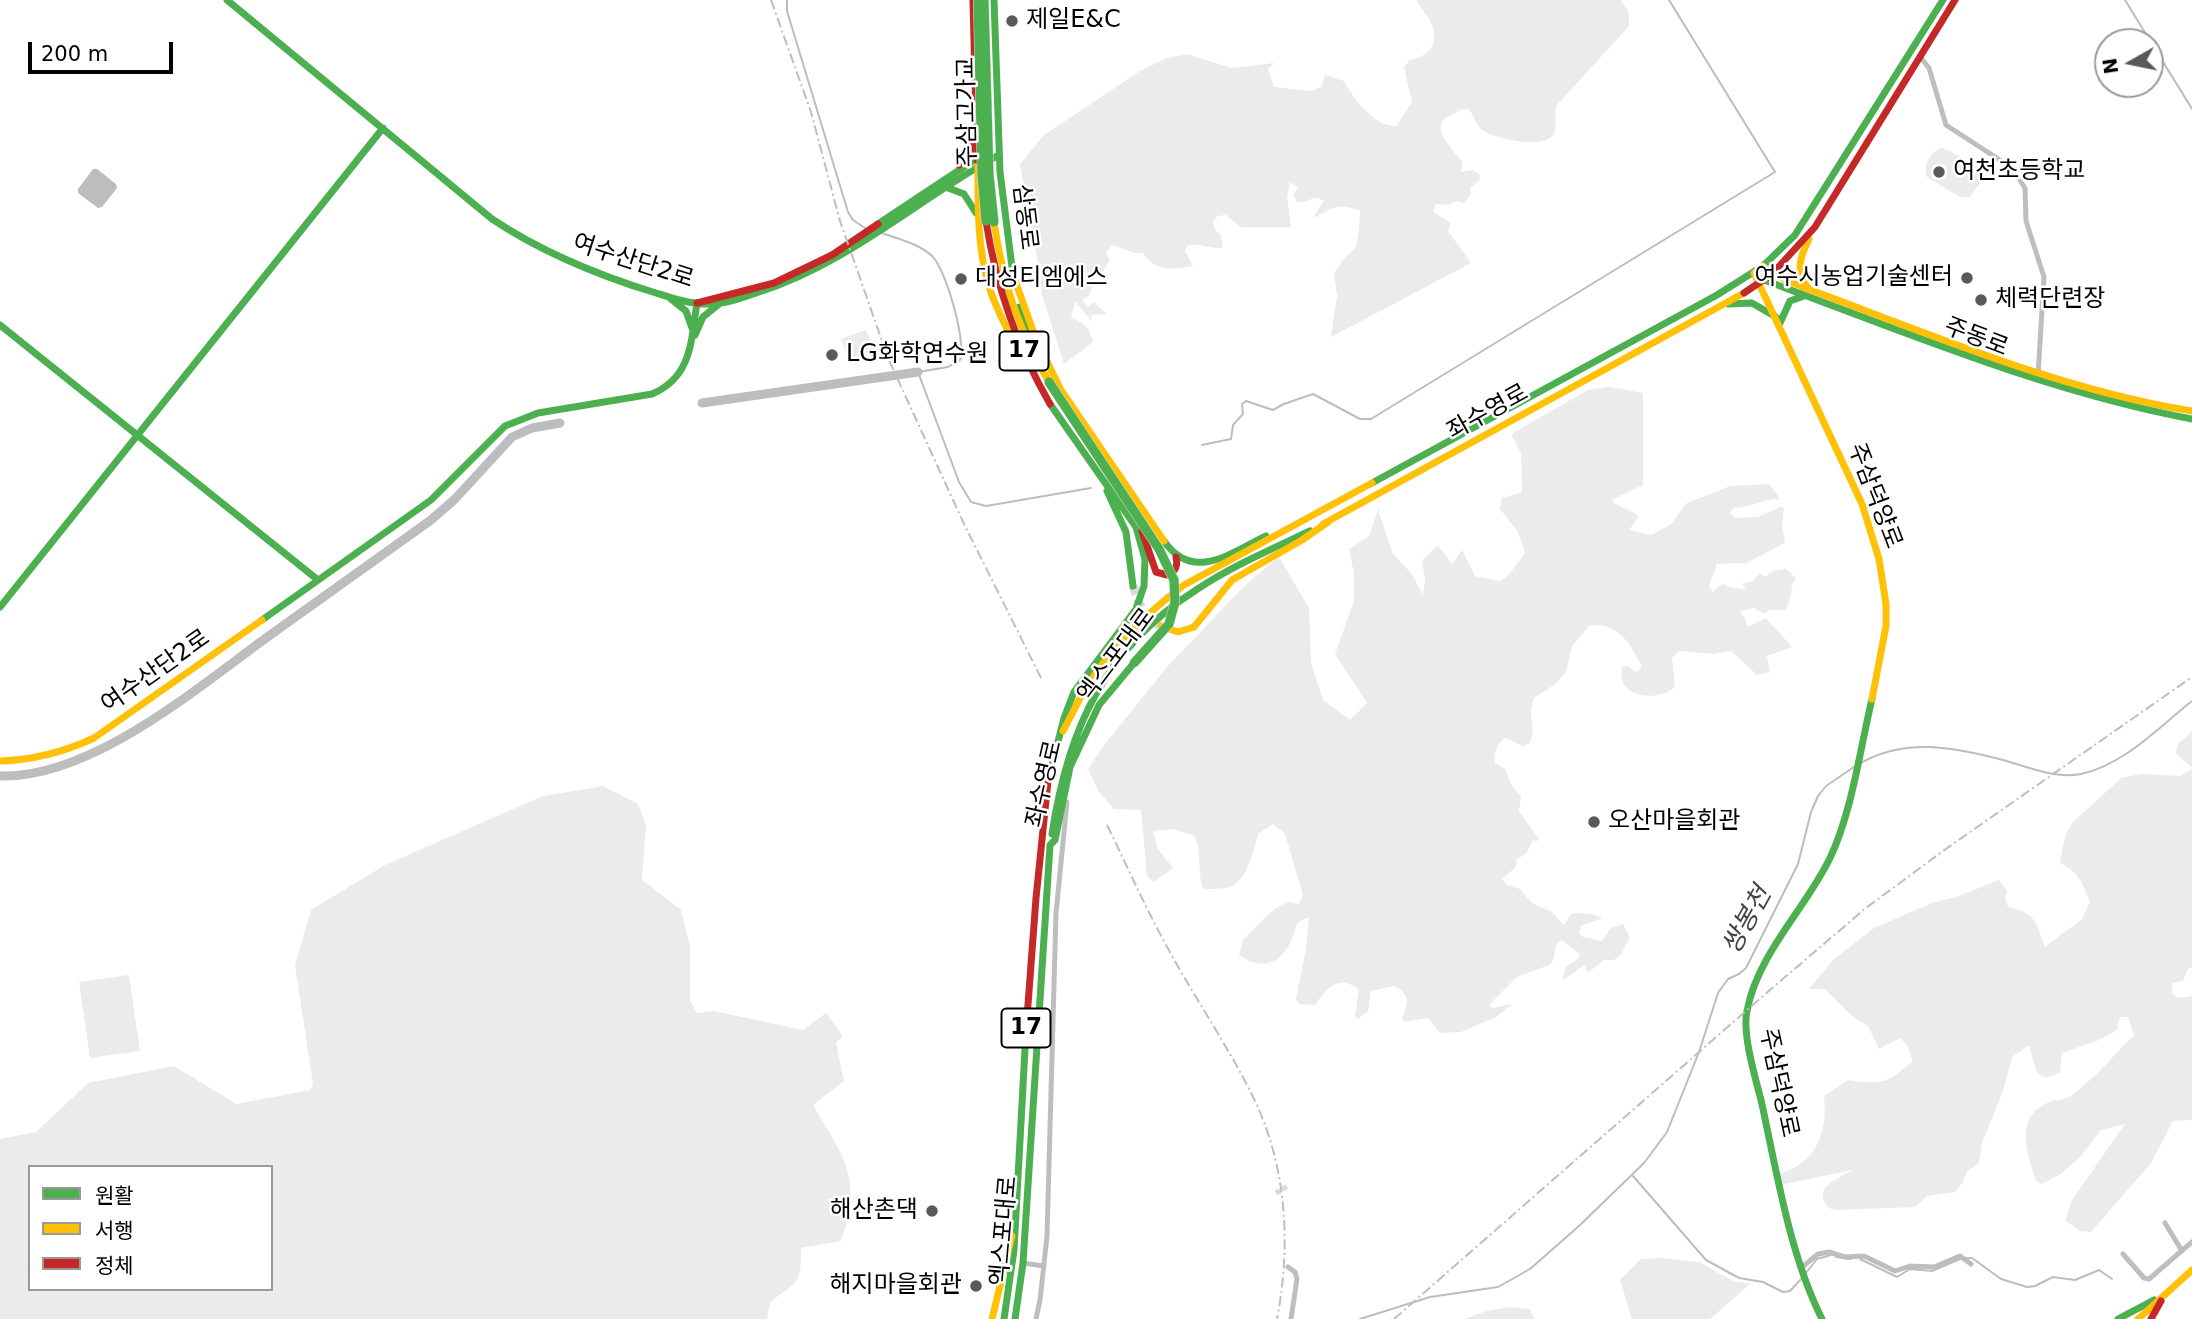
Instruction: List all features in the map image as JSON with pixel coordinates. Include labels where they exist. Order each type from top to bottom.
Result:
[{"type":"main road","name":"여수산단2로","points":[[0,761],[49,754],[77,746],[97,736],[435,497],[490,438],[505,426],[538,413],[662,391],[682,373],[690,348],[697,303],[578,267],[524,240],[492,219],[227,0]]},
{"type":"main road","points":[[975,0],[977,162],[986,222]]},
{"type":"main road","name":"주삼고가교","points":[[975,0],[986,222]]},
{"type":"main road","name":"주삼고가교","points":[[984,0],[989,175],[986,222]]},
{"type":"main road","name":"삼동로","points":[[994,0],[998,151],[1005,233],[1012,272]]},
{"type":"main road","name":"좌수영로","points":[[1059,738],[1076,703],[1122,640],[1151,611],[1201,575],[1763,266],[1786,245],[1811,211],[1943,0]]},
{"type":"main road","name":"좌수영로","points":[[1051,845],[1058,794],[1068,754],[1093,697],[1123,655],[1159,617],[1221,575],[1328,522],[1762,283],[1815,227],[1955,0]]},
{"type":"main road","points":[[0,607],[383,128]]},
{"type":"main road","points":[[697,303],[706,305],[723,302],[770,289],[820,267],[864,240],[941,184],[968,157],[977,137]]},
{"type":"main road","points":[[697,303],[789,277],[832,255],[941,184],[998,151]]},
{"type":"main road","points":[[941,184],[957,188],[968,196],[986,222]]},
{"type":"main road","name":"엑스포대로","points":[[986,222],[999,255],[1008,291],[1044,384],[1159,549],[1174,580],[1176,599],[1169,624],[1099,705],[1070,767],[1059,836],[1051,845],[1039,989],[1023,1264],[1015,1319]]},
{"type":"main road","name":"엑스포대로","points":[[986,222],[991,253],[1009,317],[1044,384],[1094,468],[1108,483],[1136,527],[1143,546],[1145,564],[1143,594],[1132,617],[1080,683],[1065,713],[1047,789],[1035,898],[1012,1270],[1004,1319]]},
{"type":"main road","points":[[1808,289],[1799,276],[1798,262],[1815,227]]},
{"type":"main road","name":"주동로","points":[[1763,266],[1772,275],[2038,377],[2148,404],[2192,411]]},
{"type":"main road","points":[[1012,272],[1021,316],[1035,356]]},
{"type":"main road","points":[[1012,272],[1036,339],[1061,390],[1176,557],[1192,564],[1208,563],[1261,538],[1283,532]]},
{"type":"main road","name":"주동로","points":[[1754,273],[1762,283],[1814,298],[2038,377],[2138,409],[2192,419]]},
{"type":"main road","name":"주삼덕양로","points":[[1762,283],[1861,504],[1879,559],[1886,604],[1886,626],[1879,668],[1852,789],[1835,849],[1757,977],[1746,1013],[1750,1052],[1802,1273],[1811,1300],[1822,1319]]},
{"type":"main road","points":[[665,295],[685,311],[692,330]]},
{"type":"main road","points":[[1724,304],[1752,303],[1778,321],[1791,300],[1801,296],[1814,298]]},
{"type":"main road","points":[[690,348],[703,317],[723,302]]},
{"type":"main road","points":[[0,325],[318,580]]},
{"type":"main road","points":[[1094,468],[1124,525],[1131,556],[1133,586]]},
{"type":"main road","points":[[1161,626],[1174,632],[1190,629],[1232,580],[1328,522]]},
{"type":"main road","points":[[1136,527],[1146,537],[1156,572],[1163,576],[1174,572],[1177,566],[1176,557]]},
{"type":"main road","points":[[992,1319],[1002,1284],[1007,1250],[1015,1231]]},
{"type":"main road","points":[[2138,1319],[2192,1270]]},
{"type":"main road","points":[[2118,1319],[2164,1295]]},
{"type":"main road","points":[[2151,1319],[2164,1295]]},
{"type":"street","points":[[1921,58],[1929,68],[1946,125],[2012,168],[2025,188],[2026,221],[2045,277],[2038,377]]},
{"type":"street","points":[[1036,1319],[1044,1266],[1059,836],[1068,798]]},
{"type":"street","points":[[2165,1223],[2182,1251]]},
{"type":"street","points":[[2123,1254],[2148,1279],[2192,1241]]},
{"type":"street","points":[[1802,1273],[1818,1254],[1825,1252],[1845,1257],[1864,1256],[1895,1271],[1910,1266],[1934,1267],[1961,1257],[1971,1264]]},
{"type":"street","points":[[1023,1264],[1044,1266]]},
{"type":"street","points":[[1288,1267],[1295,1272],[1297,1279],[1291,1319]]},
{"type":"street","points":[[1032,1299],[1040,1300]]},
{"type":"shaded area","points":[[1416,0],[1621,0],[1629,13],[1629,26],[1557,105],[1555,131],[1551,137],[1526,142],[1495,136],[1481,129],[1466,109],[1443,120],[1441,131],[1462,161],[1461,172],[1472,170],[1480,175],[1479,181],[1470,188],[1471,194],[1464,203],[1457,201],[1449,205],[1436,204],[1433,212],[1451,223],[1448,231],[1471,263],[1331,337],[1337,296],[1334,274],[1344,258],[1356,248],[1360,211],[1340,207],[1313,218],[1324,200],[1314,198],[1297,202],[1293,195],[1298,188],[1290,182],[1287,197],[1291,227],[1241,227],[1226,215],[1218,216],[1213,221],[1214,228],[1221,236],[1223,248],[1187,246],[1185,251],[1193,266],[1159,267],[1143,253],[1112,245],[1106,253],[1110,260],[1101,274],[1095,274],[1090,295],[1082,300],[1088,307],[1094,302],[1107,314],[1091,315],[1092,322],[1075,301],[1071,318],[1086,326],[1093,342],[1064,364],[1041,292],[1041,279],[1035,272],[1040,273],[1020,164],[1044,135],[1140,71],[1167,58],[1187,54],[1231,68],[1274,63],[1268,69],[1274,87],[1312,91],[1321,87],[1325,75],[1344,81],[1353,96],[1372,117],[1396,126],[1412,102],[1404,67],[1410,60],[1429,51],[1434,40],[1433,27]]},
{"type":"shaded area","points":[[1941,148],[1980,169],[1980,183],[1970,197],[1960,197],[1927,177],[1928,160]]},
{"type":"shaded area","points":[[93,169],[97,169],[116,184],[117,188],[102,207],[98,208],[78,193],[78,189]]},
{"type":"shaded area","points":[[866,330],[875,352],[850,362],[841,339]]},
{"type":"shaded area","points":[[1609,387],[1643,393],[1643,485],[1612,500],[1639,516],[1629,530],[1651,535],[1670,525],[1687,503],[1730,486],[1769,484],[1780,499],[1733,508],[1730,513],[1735,518],[1758,517],[1782,506],[1785,543],[1746,563],[1717,564],[1709,586],[1713,592],[1722,584],[1746,589],[1742,584],[1753,581],[1760,573],[1765,577],[1773,571],[1786,569],[1796,578],[1785,610],[1769,610],[1765,614],[1754,608],[1740,611],[1747,627],[1766,618],[1792,647],[1767,656],[1770,672],[1757,675],[1731,651],[1714,654],[1679,651],[1672,658],[1675,687],[1658,695],[1648,696],[1639,695],[1625,685],[1622,667],[1627,666],[1637,672],[1641,668],[1627,641],[1609,627],[1590,625],[1572,646],[1566,672],[1554,685],[1534,698],[1530,743],[1523,746],[1506,738],[1498,745],[1495,763],[1505,769],[1512,786],[1521,796],[1519,811],[1539,839],[1533,840],[1526,854],[1517,859],[1516,867],[1502,879],[1507,885],[1520,889],[1532,903],[1552,912],[1564,925],[1572,913],[1592,914],[1603,918],[1581,926],[1579,933],[1583,937],[1602,941],[1611,928],[1623,924],[1630,937],[1621,955],[1614,960],[1604,960],[1589,972],[1586,965],[1583,966],[1562,981],[1566,967],[1577,960],[1580,954],[1560,941],[1549,965],[1517,977],[1489,1005],[1493,1008],[1511,1005],[1496,1017],[1461,1032],[1440,1033],[1428,1018],[1404,1022],[1402,1018],[1407,999],[1403,992],[1394,986],[1371,991],[1368,1011],[1358,1019],[1355,1017],[1359,990],[1345,983],[1329,988],[1315,1005],[1299,1004],[1296,999],[1309,917],[1297,923],[1284,953],[1270,963],[1261,964],[1239,955],[1243,940],[1270,913],[1289,902],[1299,904],[1303,895],[1285,834],[1273,824],[1258,834],[1248,866],[1239,880],[1226,888],[1203,889],[1195,836],[1173,829],[1153,831],[1158,849],[1173,868],[1154,882],[1147,876],[1141,810],[1114,809],[1099,792],[1088,769],[1167,667],[1245,585],[1279,557],[1309,608],[1311,663],[1323,700],[1350,720],[1367,703],[1335,654],[1354,601],[1354,574],[1349,549],[1369,536],[1379,507],[1393,554],[1412,574],[1423,595],[1425,580],[1422,561],[1438,545],[1452,564],[1462,550],[1475,576],[1500,581],[1507,577],[1525,553],[1518,532],[1500,509],[1502,498],[1522,492],[1521,453],[1511,434],[1588,390]]},
{"type":"shaded area","points":[[2192,731],[2192,768],[2176,754],[2177,745]]},
{"type":"shaded area","points":[[2192,769],[2192,967],[2188,969],[2183,981],[2172,983],[2172,993],[2177,998],[2192,996],[2192,1120],[2173,1121],[2151,1163],[2091,1232],[2079,1231],[2065,1220],[2072,1200],[2125,1124],[2101,1130],[2080,1157],[2061,1174],[2041,1184],[2036,1181],[2027,1149],[2026,1129],[2035,1111],[2048,1102],[2071,1096],[2096,1075],[2134,1035],[2128,1017],[2120,1017],[2117,1030],[2099,1040],[2062,1053],[2060,1072],[2047,1078],[2037,1073],[2029,1045],[2012,1057],[2003,1091],[1982,1143],[1979,1163],[1967,1171],[1955,1192],[1927,1196],[1915,1207],[1837,1210],[1826,1204],[1824,1190],[1852,1170],[1780,1185],[1777,1174],[1801,1163],[1817,1146],[1824,1123],[1824,1096],[1848,1080],[1884,1081],[1913,1061],[1907,1045],[1900,1038],[1879,1049],[1868,1026],[1853,1017],[1825,989],[1809,989],[1833,960],[1874,928],[1932,903],[1956,897],[1999,880],[2007,891],[2005,899],[2008,907],[2025,912],[2034,920],[2045,947],[2082,919],[2090,902],[2079,879],[2060,863],[2065,836],[2073,822],[2121,778],[2141,774],[2180,776]]},
{"type":"shaded area","points":[[603,786],[637,803],[646,824],[642,880],[681,910],[690,947],[690,1001],[697,1013],[714,1011],[803,1030],[826,1013],[843,1036],[836,1043],[844,1081],[813,1105],[847,1169],[851,1201],[841,1241],[801,1248],[799,1276],[793,1285],[770,1302],[767,1319],[0,1319],[0,1139],[36,1132],[88,1083],[174,1066],[236,1104],[310,1090],[313,1084],[295,965],[311,910],[385,865],[543,796]]},
{"type":"shaded area","points":[[129,975],[140,1051],[90,1058],[79,982]]},
{"type":"shaded area","points":[[1641,1259],[1699,1262],[1735,1282],[1751,1283],[1710,1319],[1632,1319],[1620,1280]]},
{"type":"shaded area","points":[[1509,1307],[1530,1309],[1534,1319],[1465,1319],[1486,1311]]},
{"type":"waterway","points":[[787,0],[787,11],[848,212],[853,220],[865,228]]},
{"type":"waterway","points":[[1202,445],[1231,439],[1233,425],[1243,414],[1242,404],[1246,401],[1273,410],[1313,394],[1360,419],[1371,419],[1775,172],[1669,0]]},
{"type":"waterway","points":[[2125,0],[2192,109]]},
{"type":"waterway","points":[[882,233],[915,245],[932,256],[949,290],[961,339],[960,360],[948,367],[918,372],[959,482],[971,502],[986,506],[1091,488]]},
{"type":"waterway","points":[[702,403],[918,372]]},
{"type":"waterway","points":[[0,776],[34,773],[70,763],[105,747],[175,705],[431,520],[455,499],[512,437],[532,428],[560,423]]},
{"type":"waterway","name":"쌍봉천","points":[[1859,764],[1894,750],[1930,747],[1985,755],[2051,774],[2081,774],[2126,754],[2192,701]]},
{"type":"waterway","name":"쌍봉천","points":[[1360,1319],[1430,1297],[1498,1287],[1530,1269],[1644,1163],[1667,1132],[1699,1052],[1718,993],[1728,979],[1746,968],[1798,864],[1811,812],[1818,796],[1826,786],[1854,767]]},
{"type":"waterway","points":[[1633,1176],[1706,1260],[1739,1278],[1763,1282],[1783,1292],[1790,1291],[1802,1278]]},
{"type":"waterway","points":[[1806,1273],[1817,1259],[1831,1255]]},
{"type":"waterway","points":[[1836,1257],[1851,1259]]},
{"type":"waterway","points":[[1966,1258],[1972,1258],[2001,1279],[2027,1287],[2053,1277],[2075,1280],[2099,1270],[2112,1279]]},
{"type":"waterway","points":[[1860,1259],[1897,1277],[1910,1269],[1932,1271],[1960,1259]]},
{"type":"tunnel","points":[[1133,586],[1143,613],[1160,626]]},
{"type":"tunnel","points":[[1276,1193],[1288,1186]]},
{"type":"railway","points":[[771,0],[811,112],[840,221],[888,358],[964,524],[1042,680]]},
{"type":"railway","points":[[1394,1319],[1866,908],[2192,677]]},
{"type":"railway","points":[[1107,825],[1157,929],[1237,1066],[1266,1127],[1280,1181],[1285,1236],[1277,1319]]},
{"type":"traffic: fast","points":[[227,0],[492,219],[531,242],[592,271],[688,302],[727,302],[791,280],[852,248],[997,156]]},
{"type":"traffic: fast","points":[[978,0],[982,175],[986,221]]},
{"type":"traffic: fast","points":[[984,0],[989,175],[994,222]]},
{"type":"traffic: fast","points":[[994,0],[1000,172],[1013,275]]},
{"type":"traffic: fast","points":[[1372,483],[1717,295],[1763,266],[1795,235],[1943,0]]},
{"type":"traffic: fast","points":[[0,607],[383,128]]},
{"type":"traffic: fast","points":[[878,224],[985,153]]},
{"type":"traffic: fast","points":[[943,186],[964,194],[976,213]]},
{"type":"traffic: fast","points":[[1761,279],[1920,339],[2028,376],[2082,393],[2192,419]]},
{"type":"traffic: fast","points":[[1780,323],[1790,301],[1804,296]]},
{"type":"traffic: fast","points":[[671,299],[686,311],[692,328]]},
{"type":"traffic: fast","points":[[262,620],[431,500],[505,426],[538,413],[652,394],[665,387],[675,378],[687,356],[697,303]]},
{"type":"traffic: fast","points":[[1729,304],[1752,303],[1776,317]]},
{"type":"traffic: fast","points":[[695,335],[703,317],[719,304]]},
{"type":"traffic: fast","points":[[1019,307],[1029,339]]},
{"type":"traffic: fast","points":[[0,325],[318,580]]},
{"type":"traffic: fast","points":[[1049,382],[1159,549],[1174,580],[1175,602],[1169,624],[1134,663]]},
{"type":"traffic: fast","points":[[1048,781],[1064,718],[1074,692],[1136,609],[1144,586],[1145,559],[1136,527],[1050,404]]},
{"type":"traffic: fast","points":[[1107,491],[1126,532],[1133,586]]},
{"type":"traffic: fast","points":[[1052,834],[1068,760],[1080,726],[1114,665],[1137,638],[1164,613],[1196,590],[1252,558],[1310,531]]},
{"type":"traffic: fast","points":[[1164,541],[1175,554],[1200,562],[1226,556],[1266,536]]},
{"type":"traffic: fast","points":[[1015,1319],[1023,1263],[1050,845],[1055,840],[1070,767],[1099,705],[1134,663]]},
{"type":"traffic: fast","points":[[1822,1319],[1792,1240],[1750,1055],[1746,1020],[1752,990],[1761,970],[1820,877],[1838,840],[1850,801],[1872,699]]},
{"type":"traffic: fast","points":[[1004,1319],[1014,1250],[1026,1031]]},
{"type":"traffic: fast","points":[[2118,1319],[2154,1300]]},
{"type":"traffic: slow","points":[[978,166],[982,256],[993,299],[1011,337]]},
{"type":"traffic: slow","points":[[994,222],[1013,305],[1049,382]]},
{"type":"traffic: slow","points":[[1808,288],[1801,276],[1800,264],[1809,239]]},
{"type":"traffic: slow","points":[[1763,266],[1772,274],[1808,289],[1997,359],[2094,390],[2192,411]]},
{"type":"traffic: slow","points":[[1012,272],[1036,339],[1061,390],[1164,541]]},
{"type":"traffic: slow","points":[[1754,273],[1862,504],[1879,559],[1886,604],[1886,626],[1872,699]]},
{"type":"traffic: slow","points":[[1323,524],[1744,293]]},
{"type":"traffic: slow","points":[[1063,731],[1085,689],[1109,655],[1144,618],[1170,596],[1184,585],[1372,483]]},
{"type":"traffic: slow","points":[[1161,626],[1178,632],[1194,627],[1232,580],[1328,522]]},
{"type":"traffic: slow","points":[[0,761],[48,754],[94,738],[262,620]]},
{"type":"traffic: slow","points":[[992,1319],[1012,1236]]},
{"type":"traffic: slow","points":[[2138,1319],[2192,1270]]},
{"type":"traffic: jam","points":[[973,0],[977,160]]},
{"type":"traffic: jam","points":[[1744,293],[1772,274],[1815,227],[1955,0]]},
{"type":"traffic: jam","points":[[959,165],[968,157],[975,141]]},
{"type":"traffic: jam","points":[[986,221],[1009,316],[1027,360],[1050,404]]},
{"type":"traffic: jam","points":[[697,303],[774,283],[832,255],[878,224]]},
{"type":"traffic: jam","points":[[1142,531],[1156,572],[1167,575],[1172,572],[1176,566],[1176,557]]},
{"type":"traffic: jam","points":[[1026,1031],[1048,781]]},
{"type":"traffic: jam","points":[[2151,1319],[2161,1301]]},
{"type":"place","name":"제일E&C","points":[[1012,21]]},
{"type":"place","name":"여천초등학교","points":[[1939,172]]},
{"type":"place","name":"여수시농업기술센터","points":[[1967,278]]},
{"type":"place","name":"대성티엠에스","points":[[961,279]]},
{"type":"place","name":"체력단련장","points":[[1981,300]]},
{"type":"place","name":"LG화학연수원","points":[[832,355]]},
{"type":"place","name":"오산마을회관","points":[[1594,822]]},
{"type":"place","name":"해산촌댁","points":[[932,1211]]},
{"type":"place","name":"해지마을회관","points":[[976,1286]]}]
